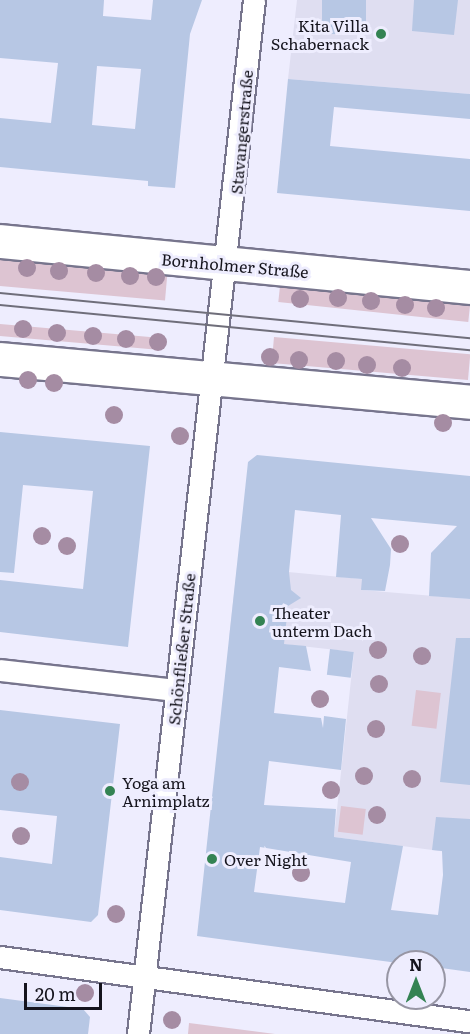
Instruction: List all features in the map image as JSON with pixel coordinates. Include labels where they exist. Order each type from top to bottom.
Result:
[{"type":"main road","name":"Bornholmer Straße","points":[[0,241],[470,287]]},
{"type":"main road","points":[[0,359],[470,402]]},
{"type":"street","name":"Stavangerstraße","points":[[223,264],[234,205],[254,0]]},
{"type":"street","name":"Schönfließer Straße","points":[[138,1034],[223,264]]},
{"type":"street","points":[[0,670],[176,690]]},
{"type":"street","points":[[0,957],[470,1021]]},
{"type":"shaded area","name":"Kita Villa Schabernack","points":[[297,0],[470,0],[470,94],[288,79]]},
{"type":"shaded area","points":[[0,259],[167,274],[165,301],[0,286]]},
{"type":"shaded area","points":[[280,286],[470,306],[468,322],[278,302]]},
{"type":"shaded area","points":[[0,324],[161,338],[160,350],[0,336]]},
{"type":"shaded area","points":[[274,337],[470,354],[468,380],[272,363]]},
{"type":"shaded area","points":[[237,567],[362,579],[362,590],[470,599],[470,855],[334,837],[354,652],[229,638]]},
{"type":"shaded area","points":[[416,690],[441,693],[436,729],[412,726]]},
{"type":"shaded area","points":[[341,806],[366,809],[363,835],[338,832]]},
{"type":"shaded area","points":[[189,1023],[275,1034],[188,1034]]},
{"type":"building","points":[[0,0],[104,0],[103,16],[151,20],[153,0],[202,0],[190,34],[175,188],[148,186],[148,181],[0,167],[0,118],[51,123],[58,63],[0,58]],"holes":[[[97,66],[141,69],[135,129],[92,125]]]},
{"type":"building","points":[[322,0],[366,0],[366,34],[322,34]]},
{"type":"building","points":[[414,0],[458,0],[454,35],[412,31]]},
{"type":"building","points":[[288,79],[470,94],[470,119],[334,107],[330,146],[470,159],[470,211],[277,193]]},
{"type":"building","points":[[0,432],[150,446],[128,647],[0,632],[0,580],[83,589],[93,491],[23,485],[14,573],[0,572]]},
{"type":"building","points":[[257,455],[470,476],[470,599],[429,596],[431,553],[457,526],[371,518],[391,549],[390,565],[385,591],[361,590],[362,579],[336,577],[341,515],[295,510],[289,572],[291,590],[301,598],[288,606],[284,644],[306,646],[311,671],[279,667],[274,713],[321,718],[323,728],[324,716],[346,719],[341,770],[269,761],[264,805],[336,809],[334,837],[403,846],[391,910],[438,915],[443,875],[442,851],[432,850],[436,817],[470,819],[470,972],[446,969],[446,950],[386,950],[386,961],[197,936],[248,462]],"holes":[[[260,847],[351,862],[345,903],[254,892]]]},
{"type":"building","points":[[456,638],[470,638],[470,785],[440,782]]},
{"type":"building","points":[[330,649],[354,652],[351,678],[327,675]]},
{"type":"building","points":[[0,710],[120,724],[98,915],[91,922],[0,910],[0,857],[52,864],[57,816],[0,810]]},
{"type":"building","points":[[0,998],[83,1009],[90,1017],[88,1034],[0,1034]]},
{"type":"tram line","points":[[0,293],[470,338]]},
{"type":"tram line","points":[[0,305],[470,350]]},
{"type":"place","name":"Kita Villa Schabernack","points":[[381,34]]},
{"type":"place","name":"Theater unterm Dach","points":[[260,621]]},
{"type":"place","name":"Yoga am Arnimplatz","points":[[110,791]]},
{"type":"place","name":"Over Night","points":[[212,859]]}]
